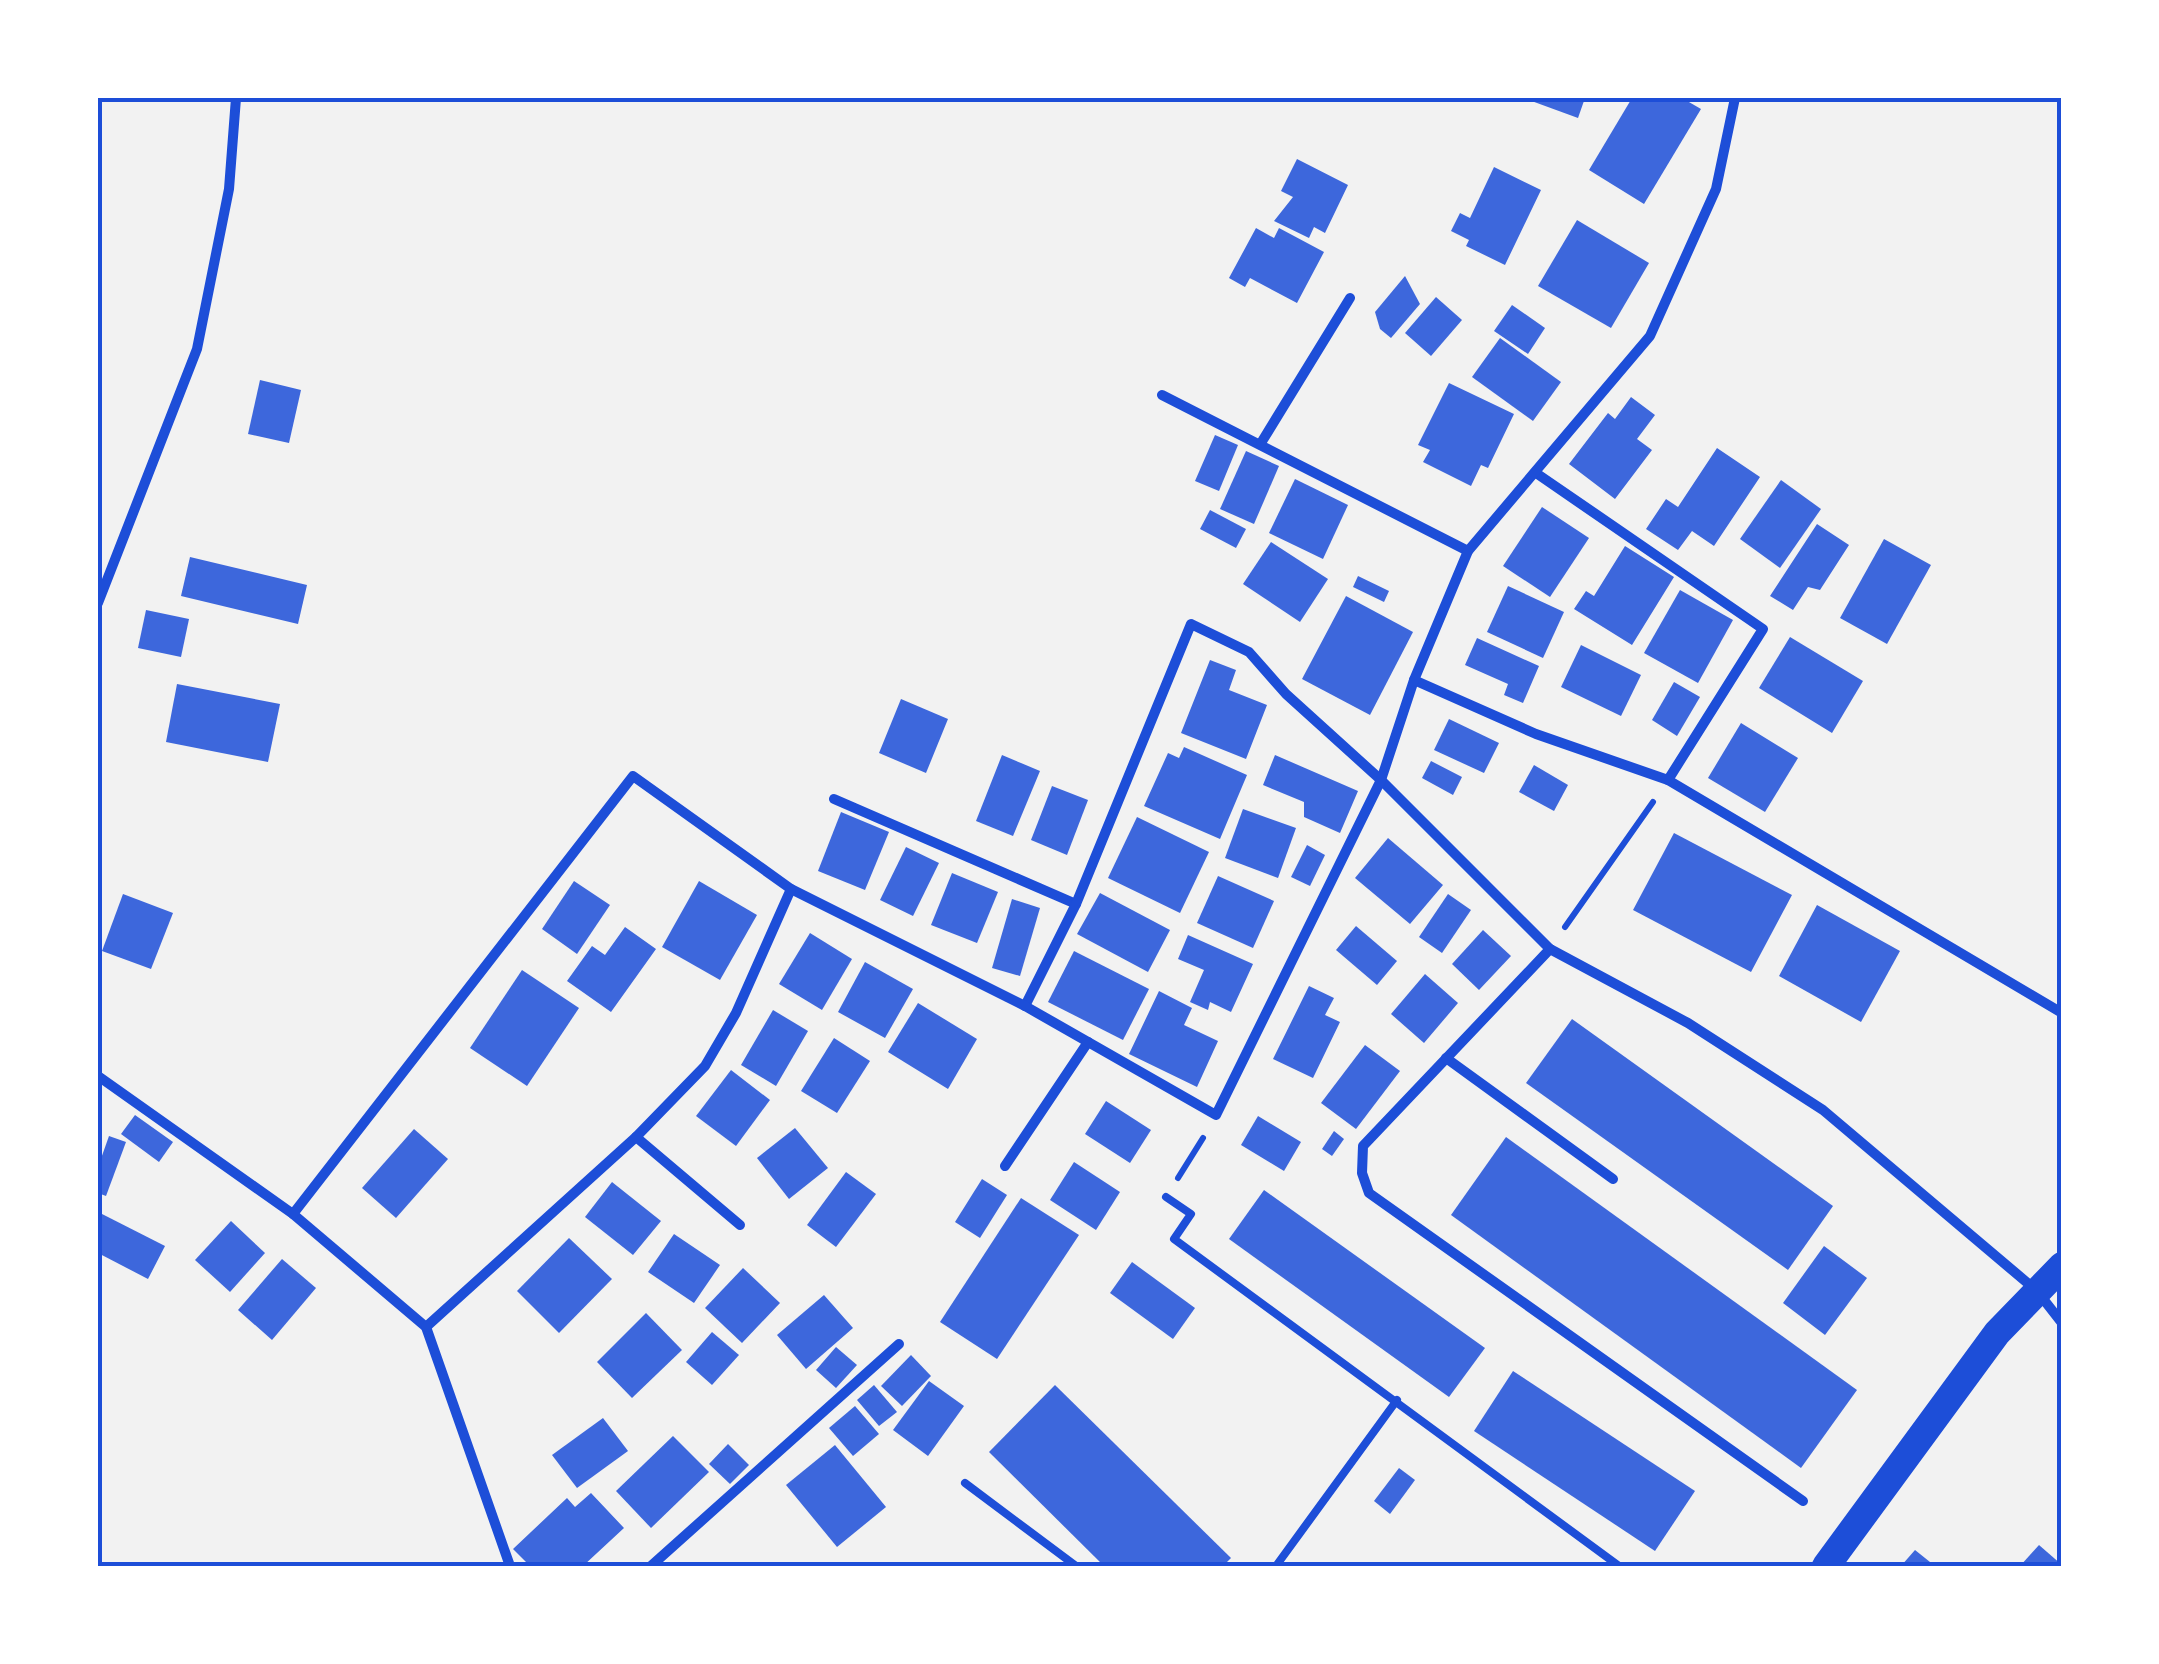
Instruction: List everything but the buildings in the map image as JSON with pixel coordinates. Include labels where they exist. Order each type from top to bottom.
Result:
[{"type":"highway","points":[[1826,1566],[1997,1333],[2062,1266]]},
{"type":"street","points":[[98,603],[196,349],[229,189],[236,98]]},
{"type":"street","points":[[293,1214],[633,776],[791,889],[1025,1006],[1216,1116],[1381,780],[1414,680],[1468,551],[1650,336],[1716,189],[1735,98]]},
{"type":"street","points":[[1261,444],[1350,298]]},
{"type":"street","points":[[1162,396],[1468,551]]},
{"type":"street","points":[[1536,473],[1764,629],[1668,780]]},
{"type":"street","points":[[1025,1006],[1076,904],[1191,624],[1250,652],[1286,694],[1381,780],[1550,949],[1688,1022],[1824,1110],[2038,1291],[2062,1323]]},
{"type":"street","points":[[1414,680],[1536,734],[1668,780],[2062,1013]]},
{"type":"street","points":[[834,799],[1033,882],[1076,904]]},
{"type":"street","points":[[426,1327],[636,1137],[705,1066],[736,1012],[791,889]]},
{"type":"street","points":[[1550,949],[1363,1146],[1362,1173],[1368,1193],[1803,1502]]},
{"type":"street","points":[[1005,1166],[1088,1042]]},
{"type":"street","points":[[1446,1058],[1613,1179]]},
{"type":"street","points":[[98,1076],[293,1214],[426,1327],[510,1566]]},
{"type":"street","points":[[636,1137],[740,1225]]},
{"type":"street","points":[[652,1566],[899,1344]]},
{"type":"lane","points":[[1166,1197],[1191,1214],[1174,1239],[1619,1566]]},
{"type":"lane","points":[[1291,1566],[1278,1563],[1397,1400]]},
{"type":"lane","points":[[965,1483],[1076,1566]]},
{"type":"path","points":[[1550,949],[1668,780]]},
{"type":"path","points":[[1166,1197],[1199,1145]]}]
